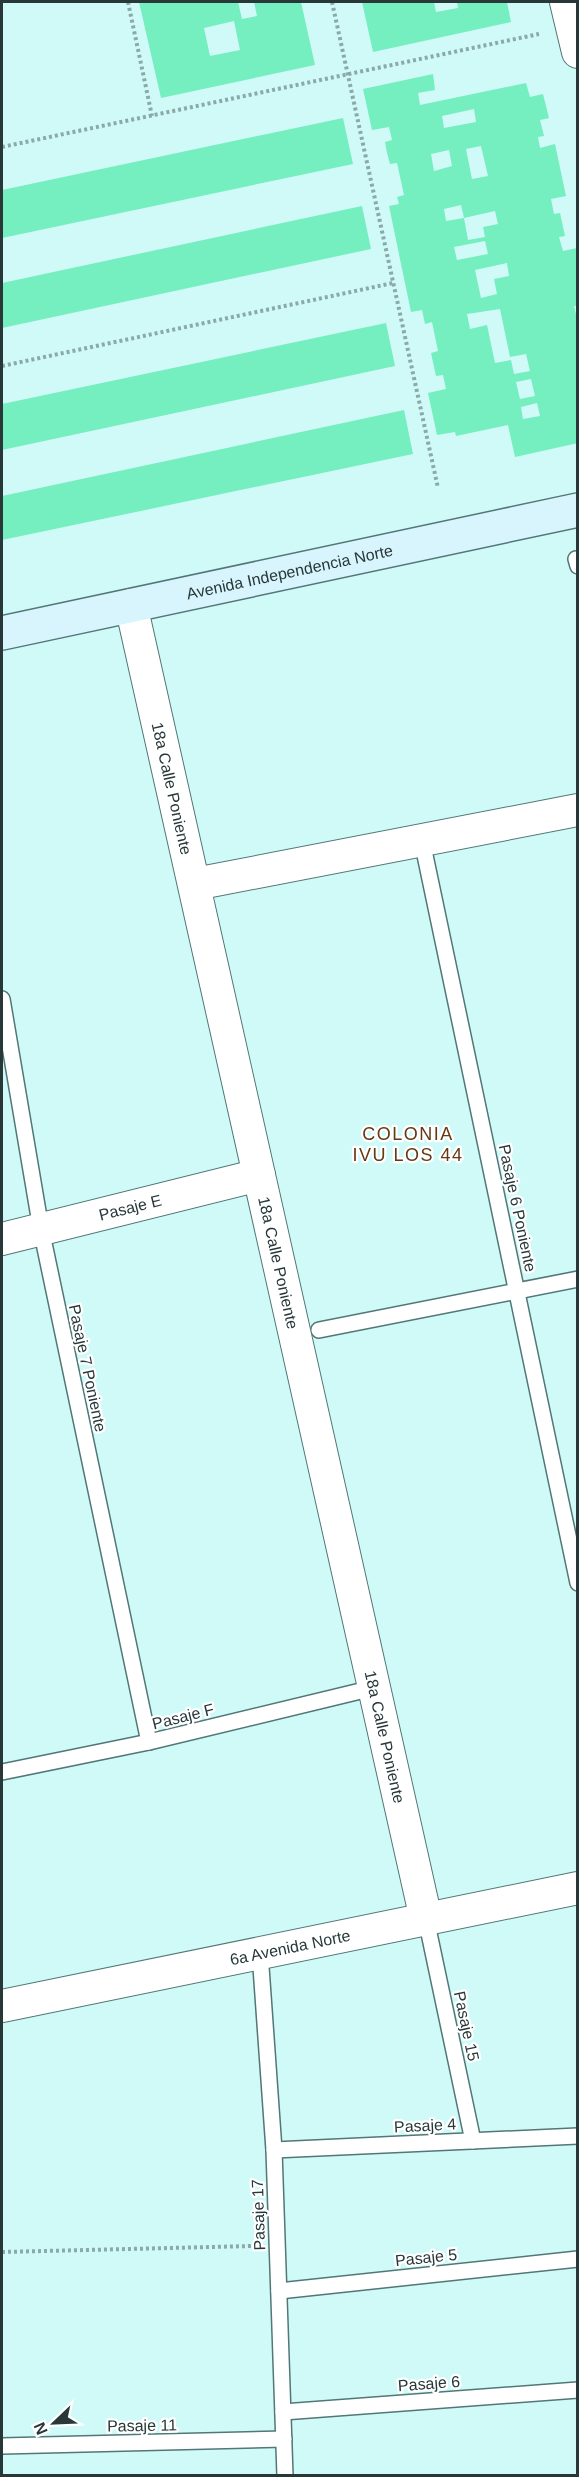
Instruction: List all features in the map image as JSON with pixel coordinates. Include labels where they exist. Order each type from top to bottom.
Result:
[{"type":"street","points":[[566,2],[578,52]]},
{"type":"street","name":"Avenida Independencia Norte","points":[[2,633],[578,510]]},
{"type":"street","name":"18a Calle Poniente","points":[[131,605],[426,1919]]},
{"type":"street","points":[[195,884],[578,810]]},
{"type":"street","name":"Pasaje E","points":[[2,1239],[259,1175]]},
{"type":"street","name":"6a Avenida Norte","points":[[2,2006],[578,1888]]},
{"type":"lane","name":"Pasaje 6 Poniente","points":[[422,841],[578,1583]]},
{"type":"lane","name":"Pasaje 7 Poniente","points":[[2,999],[40,1229],[149,1742]]},
{"type":"lane","points":[[319,1330],[578,1279]]},
{"type":"lane","name":"Pasaje F","points":[[2,1772],[149,1742],[373,1688]]},
{"type":"lane","name":"Pasaje 15","points":[[426,1919],[473,2141]]},
{"type":"lane","name":"Pasaje 17","points":[[260,1953],[274,2150],[285,2475]]},
{"type":"lane","name":"Pasaje 4","points":[[274,2150],[578,2136]]},
{"type":"lane","name":"Pasaje 5","points":[[279,2291],[578,2259]]},
{"type":"lane","name":"Pasaje 6","points":[[283,2412],[578,2390]]},
{"type":"lane","name":"Pasaje 11","points":[[2,2446],[284,2439]]},
{"type":"path","points":[[128,2],[152,116]]},
{"type":"path","points":[[332,2],[438,488]]},
{"type":"path","points":[[2,147],[543,34]]},
{"type":"path","points":[[2,366],[393,283]]},
{"type":"path","points":[[2,2252],[278,2246]]},
{"type":"building","points":[[139,2],[238,2],[242,19],[257,16],[254,2],[301,2],[315,65],[161,98]],"holes":[[[234,21],[240,50],[210,56],[204,28]]]},
{"type":"building","points":[[362,2],[434,2],[436,12],[458,8],[457,2],[507,2],[511,22],[373,52]]},
{"type":"building","points":[[433,74],[435,90],[418,93],[420,105],[526,83],[530,97],[543,94],[549,118],[540,120],[544,136],[538,137],[540,148],[555,144],[566,196],[551,199],[554,214],[560,213],[565,236],[559,237],[563,251],[577,248],[578,250],[578,306],[574,306],[578,322],[578,443],[515,457],[508,425],[456,436],[455,432],[437,435],[428,393],[446,389],[443,375],[436,376],[431,353],[438,351],[432,322],[425,324],[422,310],[411,312],[389,206],[399,204],[397,197],[404,195],[397,163],[390,164],[387,153],[385,142],[392,140],[389,127],[372,130],[363,89]],"holes":[[[474,109],[476,122],[444,128],[442,116]],[[481,146],[488,176],[472,179],[466,149]],[[449,150],[452,166],[434,171],[431,154]],[[461,205],[464,218],[446,221],[444,209]],[[495,211],[498,224],[483,227],[485,237],[468,240],[464,218]],[[485,241],[488,254],[457,260],[454,247]],[[507,263],[509,276],[494,279],[497,294],[481,298],[475,270]],[[500,309],[510,357],[526,354],[530,371],[514,374],[511,360],[495,363],[487,325],[470,329],[467,314]],[[531,379],[535,396],[520,399],[516,382]],[[537,403],[540,416],[523,419],[521,407]]]},
{"type":"building","points":[[343,118],[353,164],[2,238],[2,190]]},
{"type":"building","points":[[362,206],[371,249],[2,328],[2,283]]},
{"type":"building","points":[[386,323],[395,366],[2,450],[2,404]]},
{"type":"building","points":[[404,410],[413,454],[2,540],[2,496]]},
{"type":"district","name":"COLONIA IVU LOS 44","points":[[408,1144]]}]
